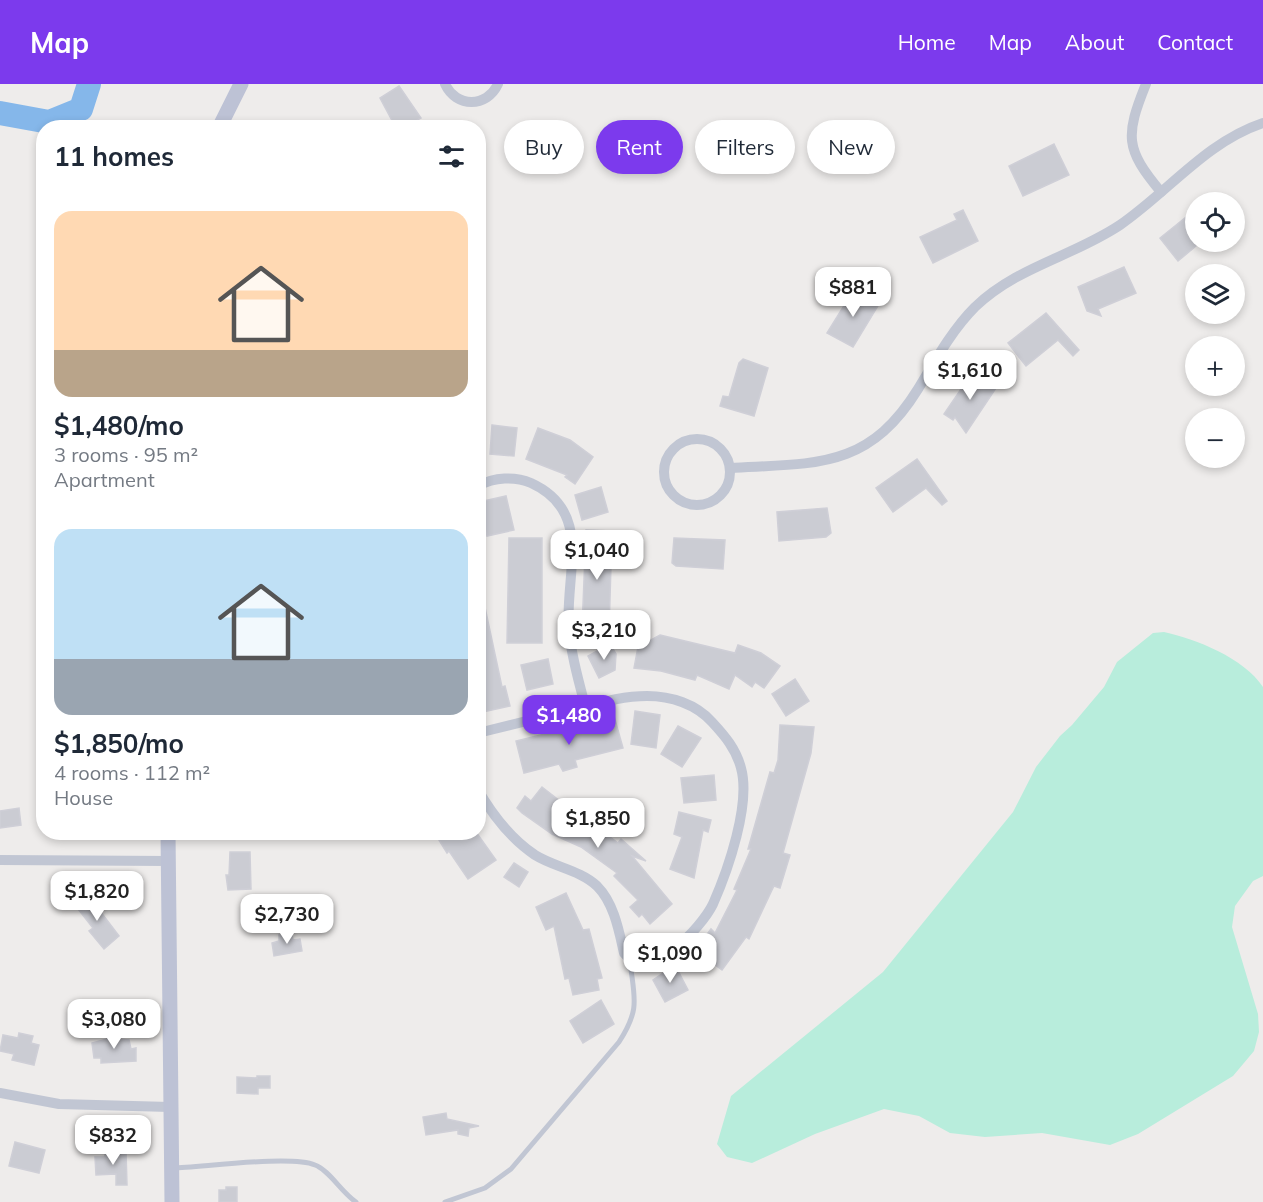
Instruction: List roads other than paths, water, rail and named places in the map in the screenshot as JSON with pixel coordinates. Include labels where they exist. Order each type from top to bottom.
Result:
[{"type":"street","points":[[223,120],[240,84]]},
{"type":"street","points":[[445,84],[454,96],[469,103],[486,99],[498,84]]},
{"type":"street","points":[[1146,84],[1133,119],[1133,149],[1140,167],[1161,192]]},
{"type":"street","points":[[730,468],[809,463],[832,459],[864,448],[879,438],[902,414],[957,329],[982,301],[1026,270],[1118,226],[1218,145],[1263,123]]},
{"type":"street","points":[[694,440],[708,441],[721,449],[730,468],[725,490],[715,500],[703,504],[689,504],[677,498],[669,488],[665,475],[666,462],[674,449],[694,440]]},
{"type":"street","points":[[486,483],[499,479],[528,482],[553,496],[569,519],[573,537],[569,631],[585,706]]},
{"type":"street","points":[[486,731],[618,698],[667,697],[686,704],[707,717],[725,736],[736,753],[741,769],[742,801],[733,845],[709,913],[690,936],[649,963],[630,961],[624,953],[607,899],[596,885],[583,876],[536,855],[506,828],[486,804]]},
{"type":"street","points":[[168,840],[172,1202]]},
{"type":"street","points":[[0,860],[169,861]]},
{"type":"street","points":[[0,1092],[59,1104],[170,1107]]},
{"type":"lane","points":[[445,1202],[485,1188],[511,1169],[619,1042],[632,1022],[635,1008],[630,961]]},
{"type":"lane","points":[[171,1168],[284,1161],[316,1165],[343,1194],[356,1202]]},
{"type":"waterway","points":[[54,120],[81,109],[89,84]]},
{"type":"waterway","points":[[0,113],[38,120]]}]
